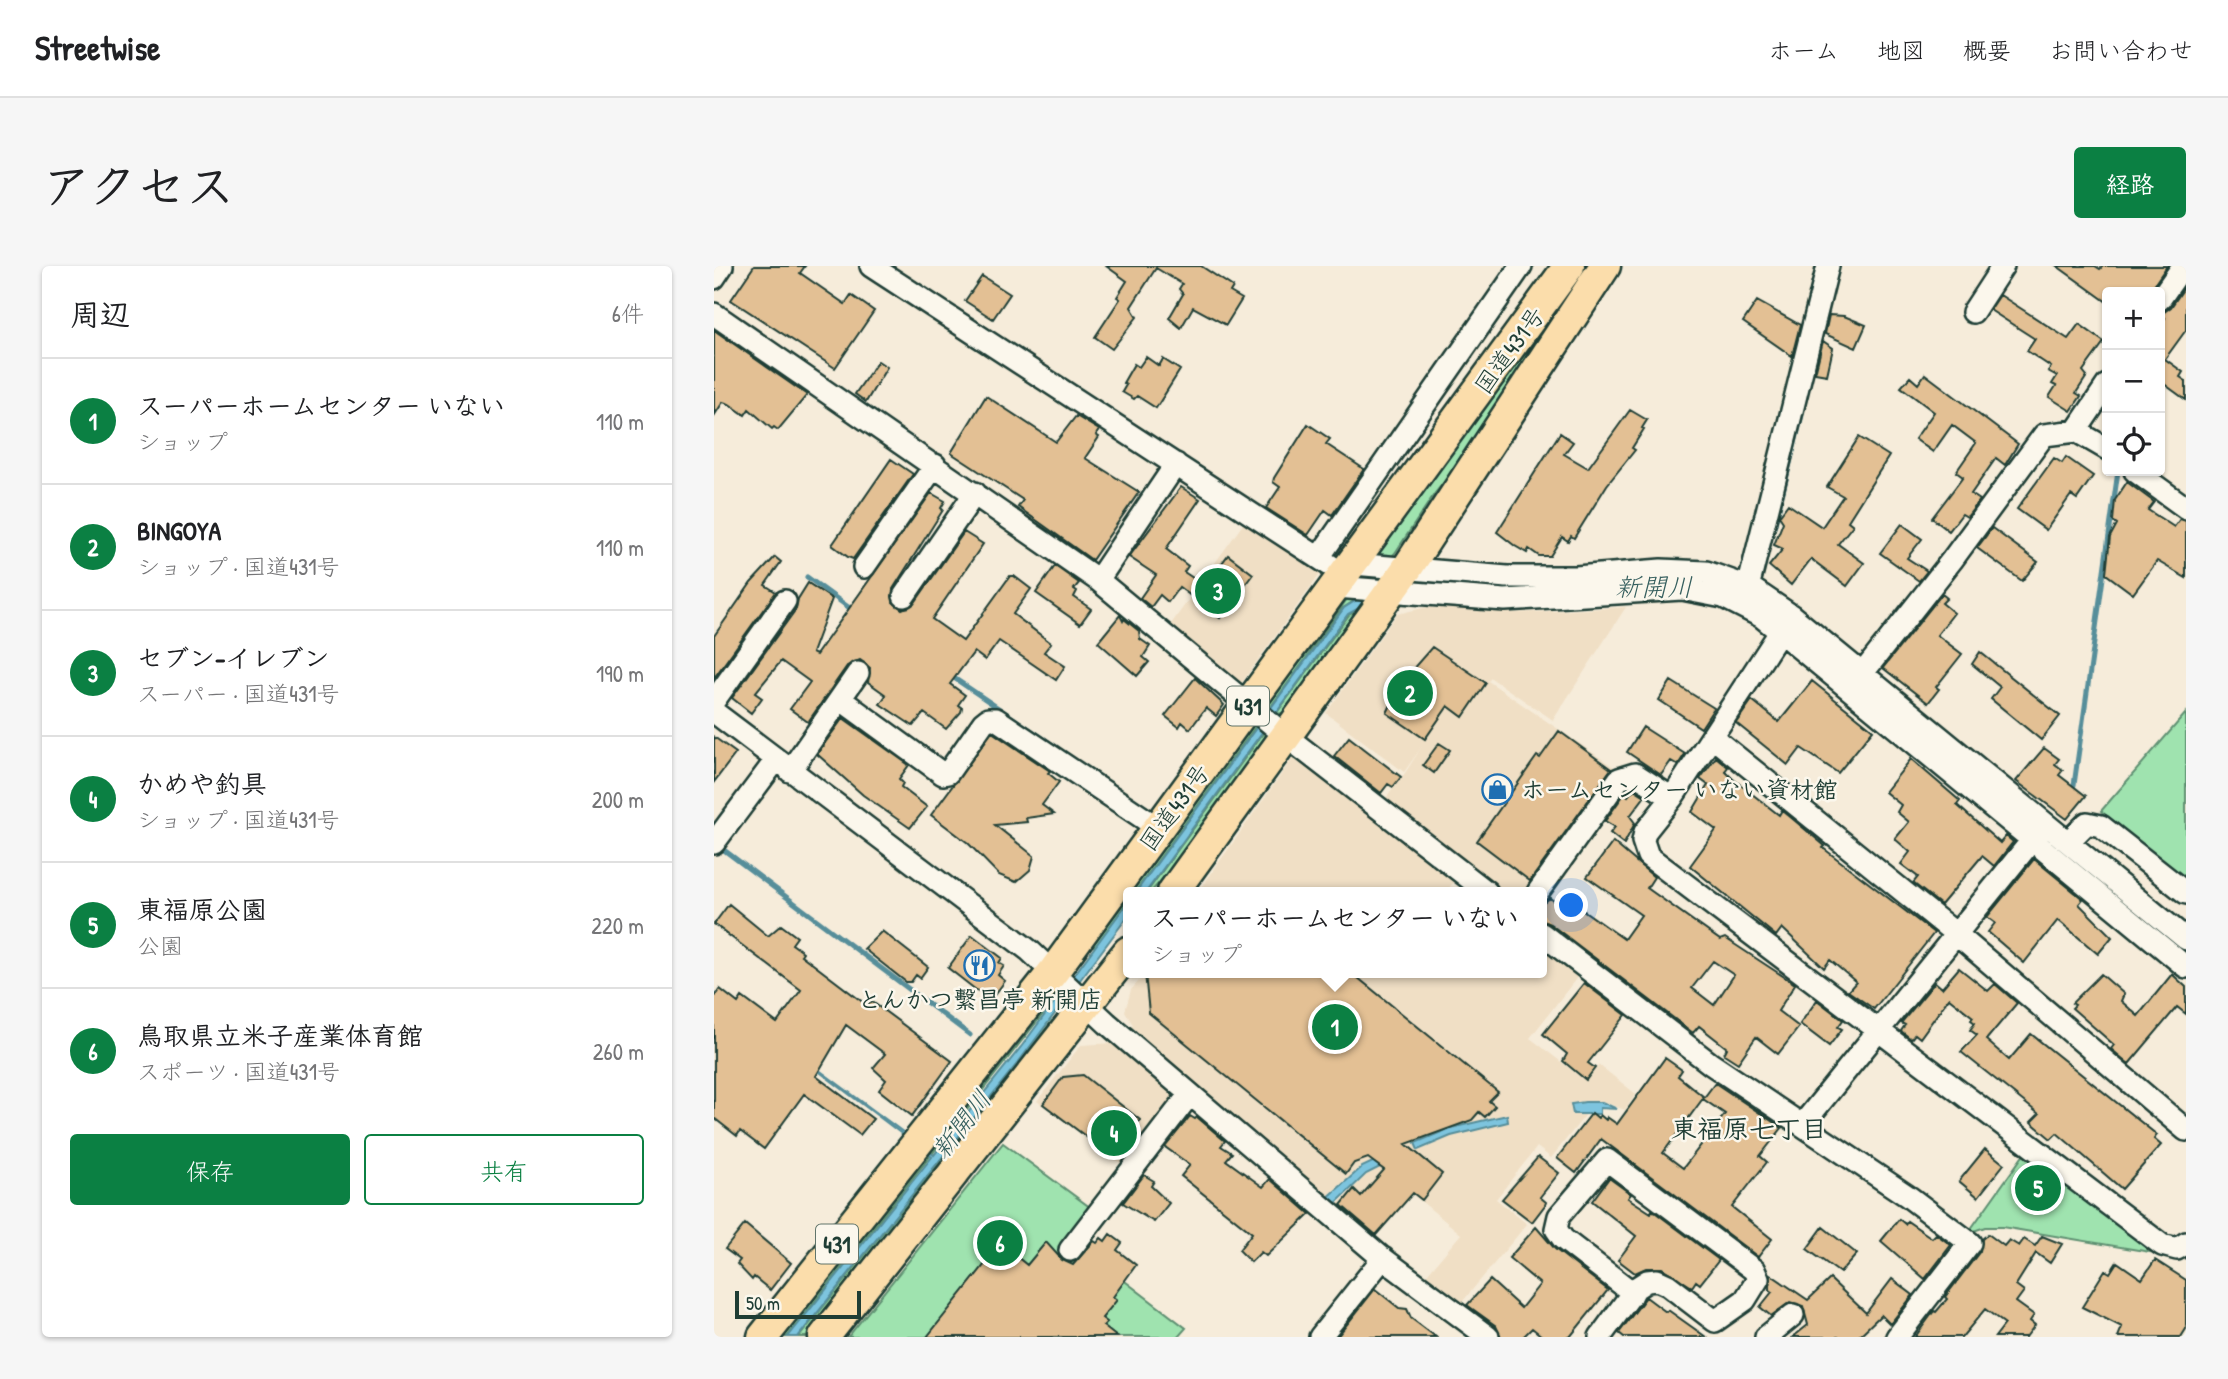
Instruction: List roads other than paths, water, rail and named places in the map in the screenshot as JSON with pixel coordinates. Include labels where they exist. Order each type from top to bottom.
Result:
[{"type":"highway","name":"国道431号","points":[[1177,887],[1286,736],[1372,583],[1569,266]]},
{"type":"highway","name":"国道431号","points":[[763,1337],[915,1145],[1056,976],[1158,828],[1251,706],[1372,583],[1605,266]]},
{"type":"highway","name":"431","points":[[824,1337],[1085,1001],[1123,959]]},
{"type":"street","points":[[714,278],[722,266]]},
{"type":"street","points":[[871,266],[1320,556],[1372,583],[1428,595],[1505,600],[1682,569],[1706,572],[1747,597],[1780,632],[2040,831],[2069,841],[2186,939]]},
{"type":"street","points":[[1320,556],[1521,266]]},
{"type":"street","points":[[1747,597],[1828,266]]},
{"type":"street","points":[[1973,312],[2003,266]]},
{"type":"street","points":[[2165,292],[2183,266]]},
{"type":"street","points":[[714,314],[1098,580],[1286,736],[1481,887]]},
{"type":"street","points":[[2076,431],[2102,392]]},
{"type":"street","points":[[1862,674],[1952,561],[2044,435],[2076,431],[2102,446]]},
{"type":"street","points":[[1098,580],[1176,464]]},
{"type":"street","points":[[864,568],[935,465]]},
{"type":"street","points":[[2142,476],[2186,508]]},
{"type":"street","points":[[905,596],[975,493]]},
{"type":"street","points":[[1372,583],[1507,577],[1577,587]]},
{"type":"street","points":[[1747,597],[1770,599],[1862,674],[2040,831],[2186,967]]},
{"type":"street","points":[[714,701],[785,601]]},
{"type":"street","points":[[1780,632],[1672,797],[1645,832],[1643,841],[1648,856],[2162,1245],[2177,1249],[2186,1243]]},
{"type":"street","points":[[714,843],[840,699],[858,673]]},
{"type":"street","points":[[840,699],[943,774],[947,773],[984,723],[988,719],[996,719],[1158,828]]},
{"type":"street","points":[[714,712],[1030,951],[1190,1094],[1383,1258],[1488,1337]]},
{"type":"street","points":[[1712,737],[1956,934],[2186,1130]]},
{"type":"street","points":[[1542,887],[1619,779],[1635,774],[1672,797]]},
{"type":"street","points":[[2069,841],[2087,823],[2101,826],[2186,893]]},
{"type":"street","points":[[1803,1124],[2040,831]]},
{"type":"street","points":[[1547,938],[1711,1064],[1803,1124],[1970,1243],[1897,1337]]},
{"type":"street","points":[[1070,1250],[1190,1094]]},
{"type":"street","points":[[1600,1337],[1641,1283],[1657,1280],[1715,1321],[1745,1300],[1758,1279],[1754,1270],[1607,1160],[1559,1216],[1556,1229],[1563,1239],[1633,1293]]},
{"type":"street","points":[[1320,1337],[1383,1258]]},
{"type":"street","points":[[1766,1337],[1793,1315]]},
{"type":"water","name":"新開川","points":[[1431,580],[1715,580],[2186,946],[2186,958],[1713,589],[1368,603],[1348,614],[1150,887],[1140,887],[1344,608],[1366,594]]},
{"type":"water","name":"新開川","points":[[1123,909],[1123,923],[1017,1064],[798,1337],[788,1337],[932,1157],[714,992],[934,1155],[1021,1047]]},
{"type":"water","points":[[1602,1102],[1617,1109],[1600,1108],[1600,1114],[1573,1114],[1571,1104]]},
{"type":"water","points":[[1507,1115],[1508,1122],[1451,1136],[1418,1150],[1415,1143],[1451,1128]]},
{"type":"water","points":[[1381,1158],[1384,1165],[1366,1174],[1333,1206],[1325,1200],[1362,1167]]},
{"type":"waterway","points":[[1774,528],[1802,415]]},
{"type":"waterway","points":[[2074,785],[2117,476]]},
{"type":"waterway","points":[[807,577],[855,612]]},
{"type":"waterway","points":[[951,676],[1056,747]]},
{"type":"waterway","points":[[720,847],[970,1035]]},
{"type":"place","name":"セブン-イレブン","points":[[1218,591]]},
{"type":"place","name":"BINGOYA","points":[[1410,693]]},
{"type":"place","name":"ホームセンター いない資材館","points":[[1498,789]]},
{"type":"place","name":"とんかつ繫昌亭 新開店","points":[[980,965]]},
{"type":"place","name":"スーパーホームセンター いない","points":[[1335,1027]]},
{"type":"place","name":"かめや釣具","points":[[1114,1133]]},
{"type":"place","name":"東福原公園","points":[[2038,1188]]},
{"type":"place","name":"鳥取県立米子産業体育館","points":[[1000,1243]]},
{"type":"district","name":"東福原七丁目","points":[[1749,1128]]}]
